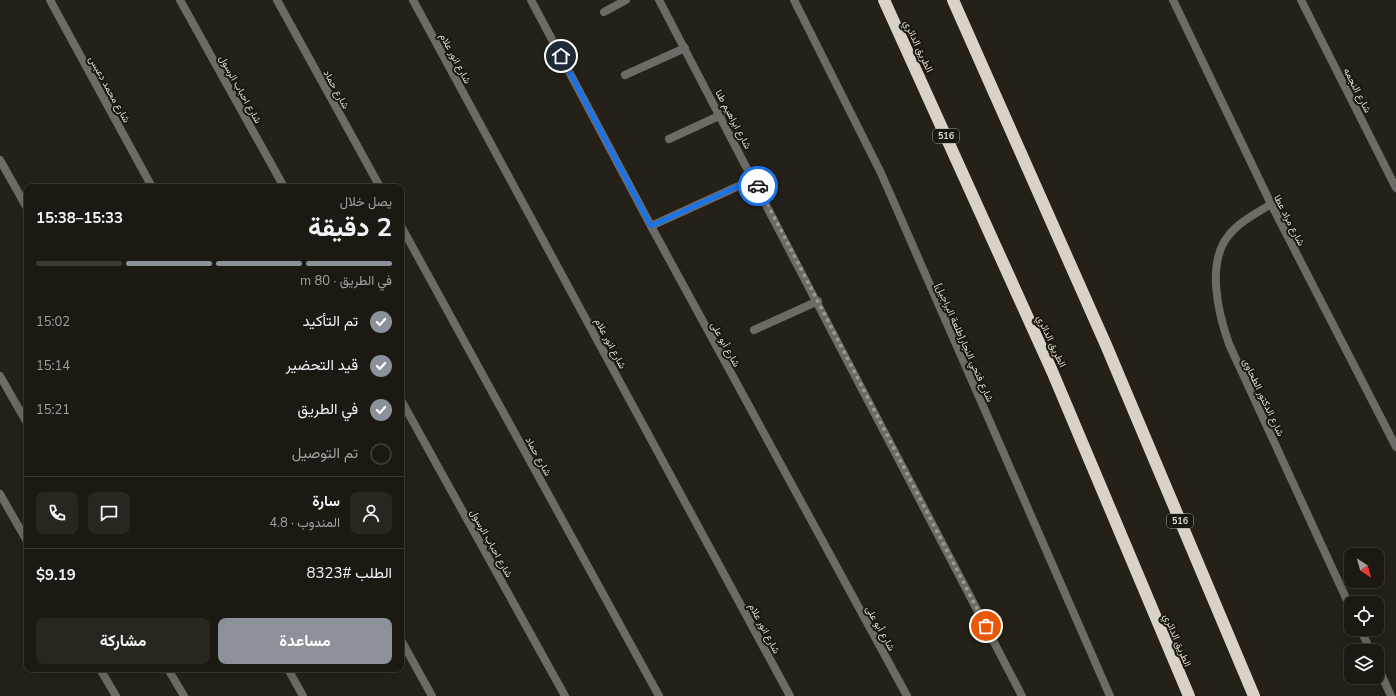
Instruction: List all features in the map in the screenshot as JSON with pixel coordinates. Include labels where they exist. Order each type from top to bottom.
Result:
[{"type":"highway","name":"الطريق الدائري","points":[[884,0],[1052,371],[1189,696]]},
{"type":"highway","name":"516","points":[[953,0],[1106,345],[1254,696]]},
{"type":"street","name":"شارع محمد دعبس","points":[[50,0],[150,184]]},
{"type":"street","name":"شارع احباب الرسول","points":[[180,0],[282,184]]},
{"type":"street","name":"شارع حماد","points":[[277,0],[378,184]]},
{"type":"street","name":"شارع انور علام","points":[[413,0],[790,696]]},
{"type":"street","name":"شارع أبو على","points":[[531,0],[651,226],[907,696]]},
{"type":"street","points":[[604,12],[626,0]]},
{"type":"street","name":"شارع ابراهيم طنا","points":[[659,0],[721,115],[1022,696]]},
{"type":"street","name":"شارع فتحي النجار[طلعة البراجيل]","points":[[794,0],[881,173],[1110,696]]},
{"type":"street","name":"شارع مراد عطا","points":[[1173,0],[1270,204],[1396,447]]},
{"type":"street","name":"شارع النجمه","points":[[1301,0],[1396,188]]},
{"type":"street","points":[[625,75],[685,48]]},
{"type":"street","points":[[669,139],[721,115]]},
{"type":"street","points":[[0,160],[24,203]]},
{"type":"street","points":[[651,226],[754,179]]},
{"type":"street","name":"شارع الدكتور الطحاوى","points":[[1270,204],[1239,225],[1229,235],[1220,249],[1216,287],[1218,306],[1229,344],[1345,596]]},
{"type":"street","name":"شارع حماد","points":[[404,231],[659,696]]},
{"type":"street","points":[[754,330],[818,302]]},
{"type":"street","points":[[0,376],[24,418]]},
{"type":"street","name":"شارع احباب الرسول","points":[[404,405],[565,696]]},
{"type":"street","points":[[0,494],[24,536]]},
{"type":"street","points":[[404,645],[432,696]]},
{"type":"street","points":[[102,672],[116,696]]},
{"type":"street","points":[[170,672],[184,696]]},
{"type":"street","points":[[290,672],[303,696]]},
{"type":"street","points":[[1384,680],[1391,696]]},
{"type":"way so far","points":[[758,186],[986,626]]},
{"type":"route","points":[[561,56],[651,226],[754,179],[758,186]]}]
